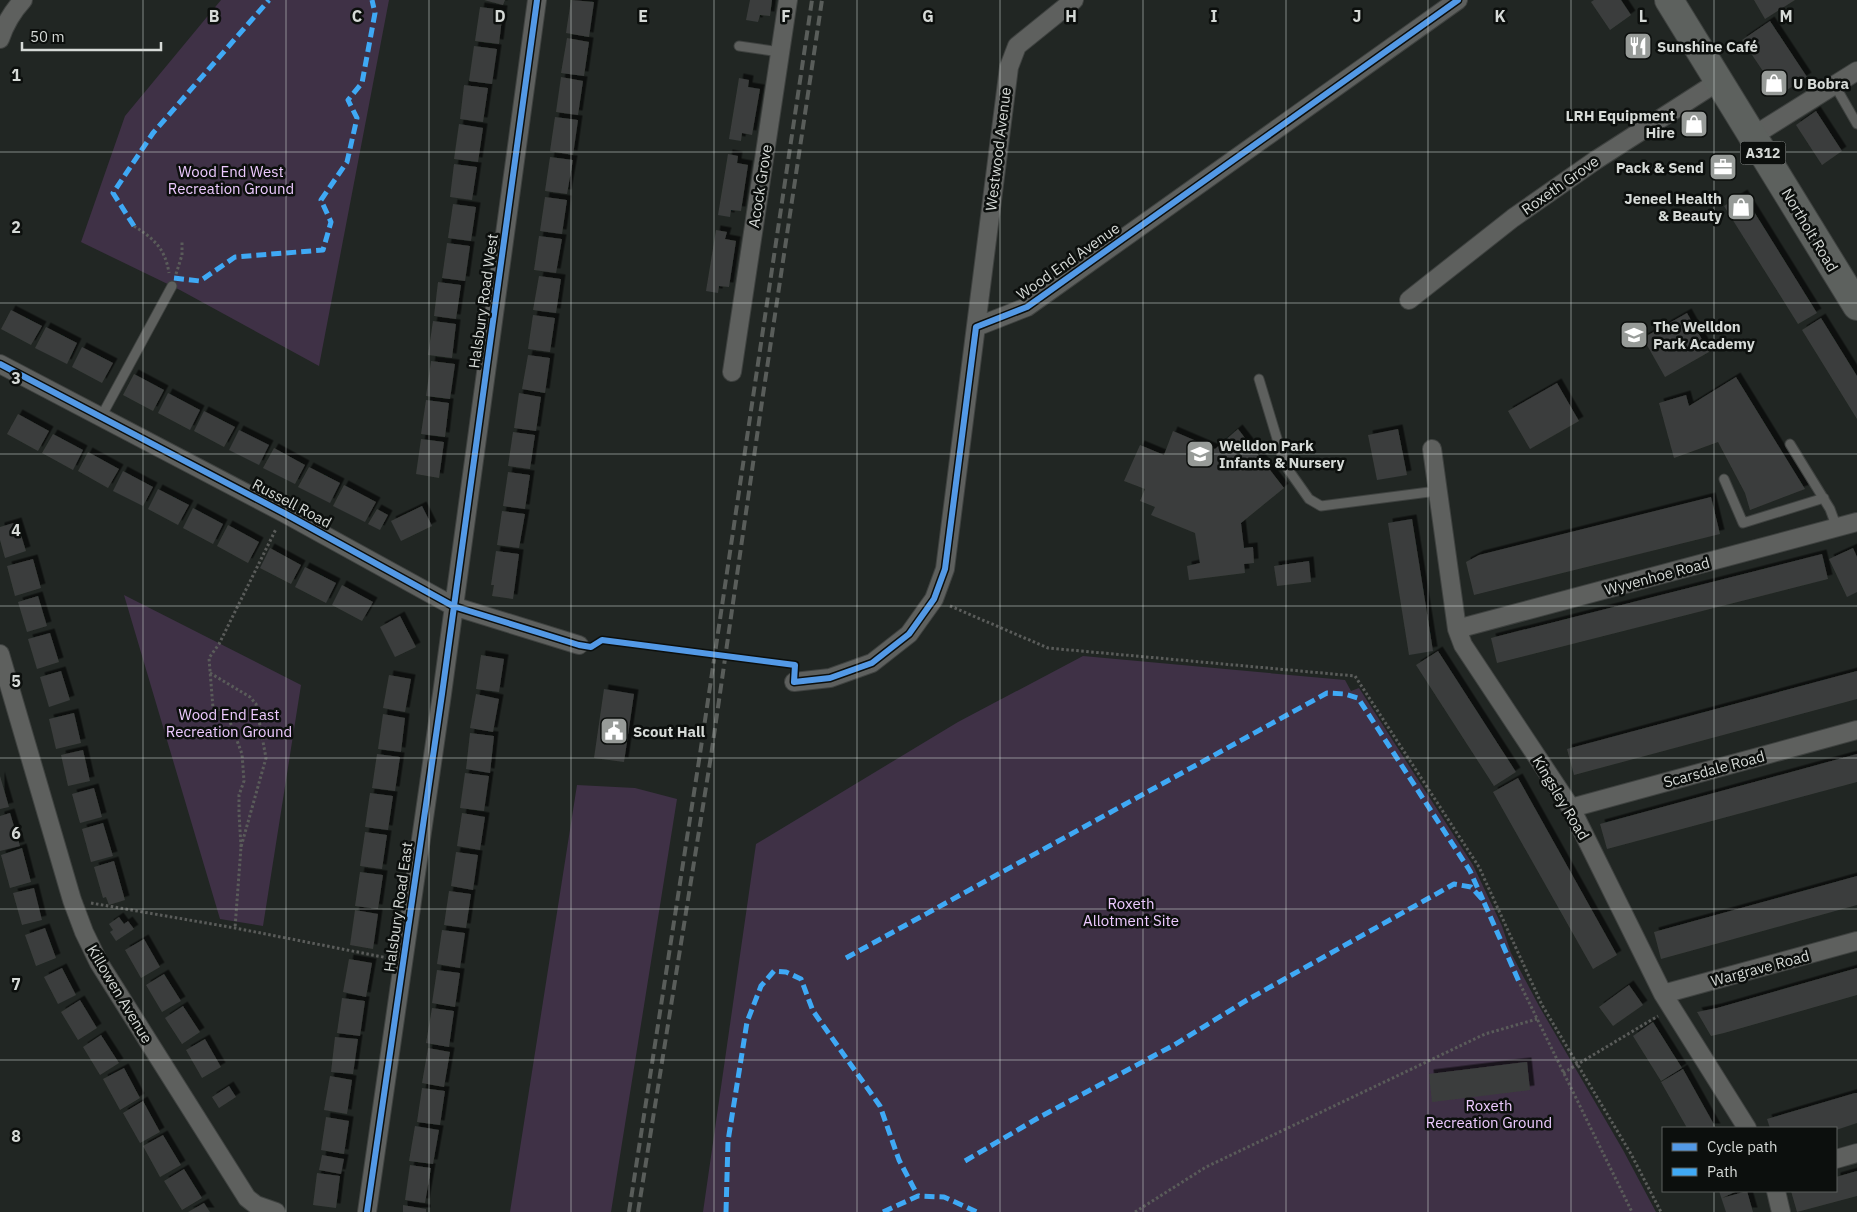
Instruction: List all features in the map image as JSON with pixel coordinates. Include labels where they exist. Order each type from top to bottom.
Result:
[{"type":"main road","name":"Northolt Road","points":[[1669,0],[1857,306]]},
{"type":"street","points":[[0,39],[6,24],[22,0]]},
{"type":"street","name":"Halsbury Road West","points":[[453,606],[537,0]]},
{"type":"street","name":"Acock Grove","points":[[732,372],[788,0]]},
{"type":"street","name":"Westwood Avenue","points":[[976,327],[1009,67],[1017,46],[1074,0]]},
{"type":"street","name":"Wood End Avenue","points":[[976,327],[1027,307],[1458,0]]},
{"type":"street","points":[[1753,136],[1857,71]]},
{"type":"street","name":"Roxeth Grove","points":[[1409,300],[1513,218],[1596,160],[1719,81]]},
{"type":"street","points":[[794,682],[830,678],[872,663],[908,634],[934,599],[945,569],[976,327]]},
{"type":"street","name":"Russell Road","points":[[0,364],[284,513],[453,606],[585,646]]},
{"type":"street","name":"Kingsley Road","points":[[1432,450],[1458,630],[1463,645],[1571,808],[1668,1001],[1746,1127]]},
{"type":"street","name":"Wyvenhoe Road","points":[[1458,630],[1857,522]]},
{"type":"street","name":"Halsbury Road East","points":[[367,1212],[441,704],[453,606]]},
{"type":"street","name":"Killowen Avenue","points":[[0,654],[72,900],[84,932],[99,962],[247,1198],[256,1205],[276,1212]]},
{"type":"street","name":"Scarsdale Road","points":[[1571,808],[1857,730]]},
{"type":"street","name":"Wargrave Road","points":[[1668,1001],[1857,941]]},
{"type":"street","points":[[1837,1159],[1857,1153]]},
{"type":"street","points":[[1776,1192],[1781,1212]]},
{"type":"lane","points":[[739,46],[780,52]]},
{"type":"lane","points":[[1834,84],[1857,124]]},
{"type":"lane","points":[[101,417],[172,286]]},
{"type":"lane","points":[[1259,379],[1285,465],[1309,499],[1321,506],[1437,491]]},
{"type":"lane","points":[[1790,444],[1824,498],[1837,528]]},
{"type":"lane","points":[[1724,479],[1743,523],[1824,498]]},
{"type":"path","points":[[134,226],[151,237],[161,247],[172,286]]},
{"type":"path","points":[[172,286],[182,255],[182,240]]},
{"type":"path","points":[[235,928],[241,847],[239,795],[244,781],[242,754],[226,711],[213,708],[208,658],[219,644],[284,513]]},
{"type":"path","points":[[934,599],[1048,648],[1356,676],[1478,867],[1542,1005],[1630,1154],[1661,1212]]},
{"type":"path","points":[[585,646],[602,640],[795,666],[794,682]]},
{"type":"path","points":[[210,672],[250,697],[256,704],[266,758],[241,847]]},
{"type":"path","points":[[72,900],[235,928],[403,962]]},
{"type":"path","points":[[1520,984],[1632,1212]]},
{"type":"path","points":[[1563,1073],[1668,1001]]},
{"type":"path","points":[[1135,1212],[1206,1167],[1485,1034],[1537,1019]]},
{"type":"green space","name":"Wood End West Recreation Ground","points":[[221,0],[389,0],[319,366],[180,290],[81,242],[125,116]]},
{"type":"green space","name":"Wood End East Recreation Ground","points":[[124,595],[301,685],[263,926],[220,919]]},
{"type":"green space","name":"Roxeth Allotment Site","points":[[1083,656],[1345,680],[1351,691],[1359,688],[1473,865],[1502,926],[1511,953],[1656,1212],[703,1212],[756,844],[958,722]]},
{"type":"green space","points":[[577,785],[635,788],[677,799],[611,1212],[510,1212]]},
{"type":"building","points":[[484,0],[505,0],[503,5]]},
{"type":"building","points":[[571,0],[594,2],[589,37],[566,33]]},
{"type":"building","points":[[750,0],[772,0],[770,16],[760,15],[758,22],[746,20]]},
{"type":"building","points":[[1594,0],[1621,0],[1631,15],[1610,30],[1591,2]]},
{"type":"building","points":[[1754,0],[1795,0],[1765,19]]},
{"type":"building","points":[[480,7],[503,10],[499,44],[475,41]]},
{"type":"building","points":[[1770,21],[1807,77],[1779,95],[1742,40]]},
{"type":"building","points":[[567,38],[589,42],[584,76],[561,73]]},
{"type":"building","points":[[474,46],[497,49],[492,84],[469,81]]},
{"type":"building","points":[[561,77],[583,81],[578,115],[556,112]]},
{"type":"building","points":[[739,78],[749,80],[748,87],[760,89],[752,135],[742,133],[741,141],[729,139]]},
{"type":"building","points":[[464,85],[488,88],[483,122],[460,119]]},
{"type":"building","points":[[1816,111],[1842,151],[1822,165],[1796,125]]},
{"type":"building","points":[[555,117],[578,120],[573,155],[550,151]]},
{"type":"building","points":[[459,124],[483,128],[478,162],[454,159]]},
{"type":"building","points":[[728,154],[738,156],[737,163],[748,165],[741,211],[731,210],[730,217],[718,215]]},
{"type":"building","points":[[550,157],[573,160],[567,194],[545,191]]},
{"type":"building","points":[[454,164],[477,167],[472,200],[450,197]]},
{"type":"building","points":[[1743,194],[1817,313],[1798,324],[1724,206]]},
{"type":"building","points":[[545,197],[567,200],[562,234],[540,231]]},
{"type":"building","points":[[453,204],[476,207],[471,241],[448,238]]},
{"type":"building","points":[[716,230],[727,232],[725,239],[736,241],[729,287],[719,286],[718,293],[706,291]]},
{"type":"building","points":[[539,236],[562,239],[556,273],[534,270]]},
{"type":"building","points":[[447,243],[470,246],[465,281],[442,278]]},
{"type":"building","points":[[539,276],[561,279],[556,313],[533,310]]},
{"type":"building","points":[[438,282],[461,285],[456,319],[434,316]]},
{"type":"building","points":[[11,310],[42,326],[31,345],[1,329]]},
{"type":"building","points":[[1687,313],[1709,352],[1665,377],[1643,338]]},
{"type":"building","points":[[533,315],[555,318],[550,352],[528,349]]},
{"type":"building","points":[[1821,318],[1857,376],[1857,419],[1802,330]]},
{"type":"building","points":[[433,321],[456,324],[452,358],[428,355]]},
{"type":"building","points":[[46,327],[77,343],[67,364],[35,348]]},
{"type":"building","points":[[82,347],[113,363],[102,383],[72,367]]},
{"type":"building","points":[[528,355],[550,358],[545,393],[522,389]]},
{"type":"building","points":[[431,361],[455,364],[450,399],[426,396]]},
{"type":"building","points":[[134,374],[164,390],[153,411],[123,395]]},
{"type":"building","points":[[1736,377],[1805,489],[1750,510],[1745,493],[1718,442],[1674,458],[1659,403],[1686,395],[1689,406]]},
{"type":"building","points":[[1557,383],[1579,421],[1530,449],[1508,411]]},
{"type":"building","points":[[168,393],[200,410],[190,430],[158,413]]},
{"type":"building","points":[[519,393],[541,397],[536,431],[514,428]]},
{"type":"building","points":[[426,400],[449,403],[445,437],[421,434]]},
{"type":"building","points":[[204,411],[235,427],[224,447],[194,431]]},
{"type":"building","points":[[18,414],[49,431],[38,451],[7,434]]},
{"type":"building","points":[[1238,429],[1284,488],[1241,523],[1244,548],[1253,547],[1254,563],[1244,564],[1245,573],[1189,580],[1187,566],[1200,563],[1195,533],[1151,515],[1155,507],[1140,501],[1145,489],[1124,481],[1140,445],[1164,455],[1173,431],[1215,449]]},
{"type":"building","points":[[1398,429],[1407,475],[1377,480],[1368,435]]},
{"type":"building","points":[[239,430],[269,445],[259,465],[229,450]]},
{"type":"building","points":[[513,432],[535,435],[530,469],[508,466]]},
{"type":"building","points":[[53,434],[83,450],[73,470],[42,453]]},
{"type":"building","points":[[421,439],[444,442],[439,478],[416,474]]},
{"type":"building","points":[[274,448],[305,465],[295,484],[263,468]]},
{"type":"building","points":[[88,452],[119,469],[108,488],[78,471]]},
{"type":"building","points":[[309,467],[340,483],[330,503],[298,487]]},
{"type":"building","points":[[123,471],[153,487],[143,506],[113,491]]},
{"type":"building","points":[[508,472],[530,475],[525,509],[503,506]]},
{"type":"building","points":[[344,485],[376,502],[365,522],[333,506]]},
{"type":"building","points":[[158,489],[189,505],[178,525],[148,509]]},
{"type":"building","points":[[1711,497],[1720,534],[1474,595],[1466,562],[1479,555]]},
{"type":"building","points":[[422,506],[432,526],[401,541],[391,521]]},
{"type":"building","points":[[193,508],[223,524],[213,544],[183,528]]},
{"type":"building","points":[[377,509],[388,515],[380,530],[368,524]]},
{"type":"building","points":[[502,511],[525,514],[519,548],[497,545]]},
{"type":"building","points":[[1412,519],[1433,651],[1409,655],[1388,523]]},
{"type":"building","points":[[17,522],[26,551],[5,558],[0,540],[0,527]]},
{"type":"building","points":[[228,525],[259,542],[248,563],[217,546]]},
{"type":"building","points":[[270,548],[301,565],[291,584],[260,568]]},
{"type":"building","points":[[1853,548],[1857,557],[1857,592],[1847,597],[1829,559]]},
{"type":"building","points":[[496,551],[519,554],[513,599],[492,596],[494,585],[491,585]]},
{"type":"building","points":[[1822,554],[1828,579],[1497,663],[1491,638]]},
{"type":"building","points":[[33,559],[41,588],[15,596],[7,566]]},
{"type":"building","points":[[1309,561],[1311,582],[1277,586],[1274,566]]},
{"type":"building","points":[[305,567],[336,583],[326,603],[295,587]]},
{"type":"building","points":[[342,585],[373,602],[362,621],[332,605]]},
{"type":"building","points":[[38,596],[47,626],[27,632],[18,602]]},
{"type":"building","points":[[400,616],[416,647],[395,657],[380,627]]},
{"type":"building","points":[[50,633],[59,662],[37,669],[28,639]]},
{"type":"building","points":[[1438,651],[1516,772],[1494,786],[1416,665]]},
{"type":"building","points":[[481,655],[504,659],[499,692],[476,689]]},
{"type":"building","points":[[61,671],[70,700],[49,707],[40,677]]},
{"type":"building","points":[[1857,671],[1857,699],[1574,775],[1567,749]]},
{"type":"building","points":[[389,675],[411,679],[405,712],[383,708]]},
{"type":"building","points":[[604,689],[634,694],[624,762],[594,758]]},
{"type":"building","points":[[476,694],[499,699],[493,732],[470,728]]},
{"type":"building","points":[[74,713],[81,743],[56,749],[49,719]]},
{"type":"building","points":[[383,714],[405,718],[401,752],[378,749]]},
{"type":"building","points":[[470,733],[494,736],[490,773],[466,769]]},
{"type":"building","points":[[83,750],[90,781],[68,786],[61,755]]},
{"type":"building","points":[[377,754],[400,757],[395,791],[372,788]]},
{"type":"building","points":[[1857,754],[1857,782],[1607,849],[1600,824]]},
{"type":"building","points":[[465,773],[489,776],[484,811],[460,808]]},
{"type":"building","points":[[0,776],[9,807],[0,809]]},
{"type":"building","points":[[1518,778],[1617,955],[1593,969],[1493,792]]},
{"type":"building","points":[[94,788],[102,817],[80,823],[72,794]]},
{"type":"building","points":[[370,793],[393,796],[388,830],[365,827]]},
{"type":"building","points":[[10,813],[20,846],[0,851],[0,816]]},
{"type":"building","points":[[462,813],[485,817],[480,850],[457,846]]},
{"type":"building","points":[[103,823],[113,856],[91,862],[82,829]]},
{"type":"building","points":[[365,832],[387,835],[382,869],[360,866]]},
{"type":"building","points":[[22,848],[31,882],[10,888],[1,855]]},
{"type":"building","points":[[456,852],[478,855],[473,890],[451,886]]},
{"type":"building","points":[[114,861],[125,900],[109,905],[106,897],[103,898],[94,867]]},
{"type":"building","points":[[360,872],[383,875],[378,909],[355,906]]},
{"type":"building","points":[[1857,876],[1857,905],[1661,959],[1654,932]]},
{"type":"building","points":[[34,888],[42,920],[22,925],[13,893]]},
{"type":"building","points":[[449,891],[471,894],[466,928],[444,925]]},
{"type":"building","points":[[355,910],[378,914],[373,949],[350,945]]},
{"type":"building","points":[[119,917],[124,924],[128,921],[134,929],[116,941],[110,932],[113,930],[109,924]]},
{"type":"building","points":[[45,928],[56,958],[36,966],[25,935]]},
{"type":"building","points":[[442,930],[465,933],[460,968],[437,964]]},
{"type":"building","points":[[144,939],[160,967],[141,978],[125,950]]},
{"type":"building","points":[[349,959],[372,963],[366,997],[343,992]]},
{"type":"building","points":[[62,968],[76,995],[58,1004],[44,977]]},
{"type":"building","points":[[1857,968],[1857,995],[1724,1033],[1711,1036],[1697,1012],[1717,1008]]},
{"type":"building","points":[[437,970],[460,973],[455,1007],[432,1003]]},
{"type":"building","points":[[164,974],[181,1001],[162,1012],[146,985]]},
{"type":"building","points":[[1629,985],[1643,1005],[1613,1026],[1599,1007]]},
{"type":"building","points":[[342,998],[365,1001],[360,1036],[337,1033]]},
{"type":"building","points":[[80,1000],[97,1028],[78,1040],[61,1012]]},
{"type":"building","points":[[183,1006],[200,1032],[182,1044],[165,1018]]},
{"type":"building","points":[[432,1008],[454,1011],[449,1047],[426,1043]]},
{"type":"building","points":[[1653,1022],[1682,1068],[1661,1081],[1633,1036]]},
{"type":"building","points":[[101,1035],[119,1063],[100,1075],[83,1047]]},
{"type":"building","points":[[335,1037],[358,1039],[353,1074],[331,1072]]},
{"type":"building","points":[[205,1039],[221,1067],[202,1078],[186,1050]]},
{"type":"building","points":[[428,1048],[450,1052],[444,1087],[422,1083]]},
{"type":"building","points":[[1527,1062],[1530,1090],[1432,1102],[1429,1074]]},
{"type":"building","points":[[124,1068],[140,1098],[120,1110],[103,1079]]},
{"type":"building","points":[[1683,1069],[1715,1127],[1686,1127],[1661,1082]]},
{"type":"building","points":[[330,1076],[352,1080],[347,1114],[324,1110]]},
{"type":"building","points":[[229,1086],[236,1097],[219,1108],[212,1097]]},
{"type":"building","points":[[422,1088],[445,1091],[440,1125],[417,1122]]},
{"type":"building","points":[[1857,1093],[1857,1123],[1837,1130],[1837,1127],[1770,1127],[1767,1119]]},
{"type":"building","points":[[143,1101],[160,1132],[140,1143],[123,1113]]},
{"type":"building","points":[[326,1117],[349,1121],[344,1154],[321,1150]]},
{"type":"building","points":[[415,1126],[439,1130],[433,1164],[409,1161]]},
{"type":"building","points":[[163,1135],[181,1165],[160,1177],[143,1146]]},
{"type":"building","points":[[322,1155],[344,1159],[341,1174],[319,1170]]},
{"type":"building","points":[[410,1165],[431,1168],[425,1203],[405,1200]]},
{"type":"building","points":[[184,1169],[202,1198],[182,1210],[164,1181]]},
{"type":"building","points":[[1857,1171],[1857,1196],[1797,1212],[1791,1192],[1837,1192],[1837,1177]]},
{"type":"building","points":[[317,1173],[340,1176],[336,1208],[313,1205]]},
{"type":"building","points":[[1719,1192],[1735,1192],[1722,1198],[1747,1192],[1753,1212],[1726,1212]]},
{"type":"building","points":[[204,1203],[210,1212],[188,1212]]},
{"type":"building","points":[[403,1205],[426,1209],[426,1212],[403,1212]]},
{"type":"railway","points":[[629,1212],[700,754],[812,0]]},
{"type":"railway","points":[[638,1212],[711,756],[822,0]]},
{"type":"marked path","points":[[134,226],[113,193],[153,133],[269,0]]},
{"type":"marked path","points":[[174,278],[200,281],[235,257],[323,250],[331,222],[321,200],[347,162],[357,118],[348,100],[362,83],[375,13],[372,0]]},
{"type":"marked path","points":[[846,958],[1327,693],[1345,694],[1358,698],[1470,871],[1483,900]]},
{"type":"marked path","points":[[965,1161],[1038,1118],[1174,1045],[1247,1000],[1454,884],[1471,887],[1483,900],[1520,984]]},
{"type":"marked path","points":[[726,1212],[728,1141],[747,1022],[761,986],[774,971],[786,972],[801,979],[813,1011],[880,1106],[899,1160],[918,1196]]},
{"type":"marked path","points":[[883,1212],[918,1196],[944,1197],[977,1212]]},
{"type":"cycle path","points":[[367,1212],[442,694],[537,0]]},
{"type":"cycle path","points":[[0,364],[284,513],[453,606],[579,645],[591,647],[602,640],[795,665],[794,682],[830,678],[872,663],[909,634],[934,599],[945,569],[976,327],[1027,307],[1458,0]]},
{"type":"place","name":"Sunshine Café","points":[[1638,46]]},
{"type":"place","name":"U Bobra","points":[[1774,83]]},
{"type":"place","name":"LRH Equipment Hire","points":[[1694,124]]},
{"type":"place","name":"Pack & Send","points":[[1723,167]]},
{"type":"place","name":"Jeneel Health & Beauty","points":[[1741,207]]},
{"type":"place","name":"The Welldon Park Academy","points":[[1634,335]]},
{"type":"place","name":"Welldon Park Infants & Nursery","points":[[1200,454]]},
{"type":"place","name":"Scout Hall","points":[[614,731]]},
{"type":"park label","name":"Roxeth Recreation Ground","points":[[1489,1114]]}]
